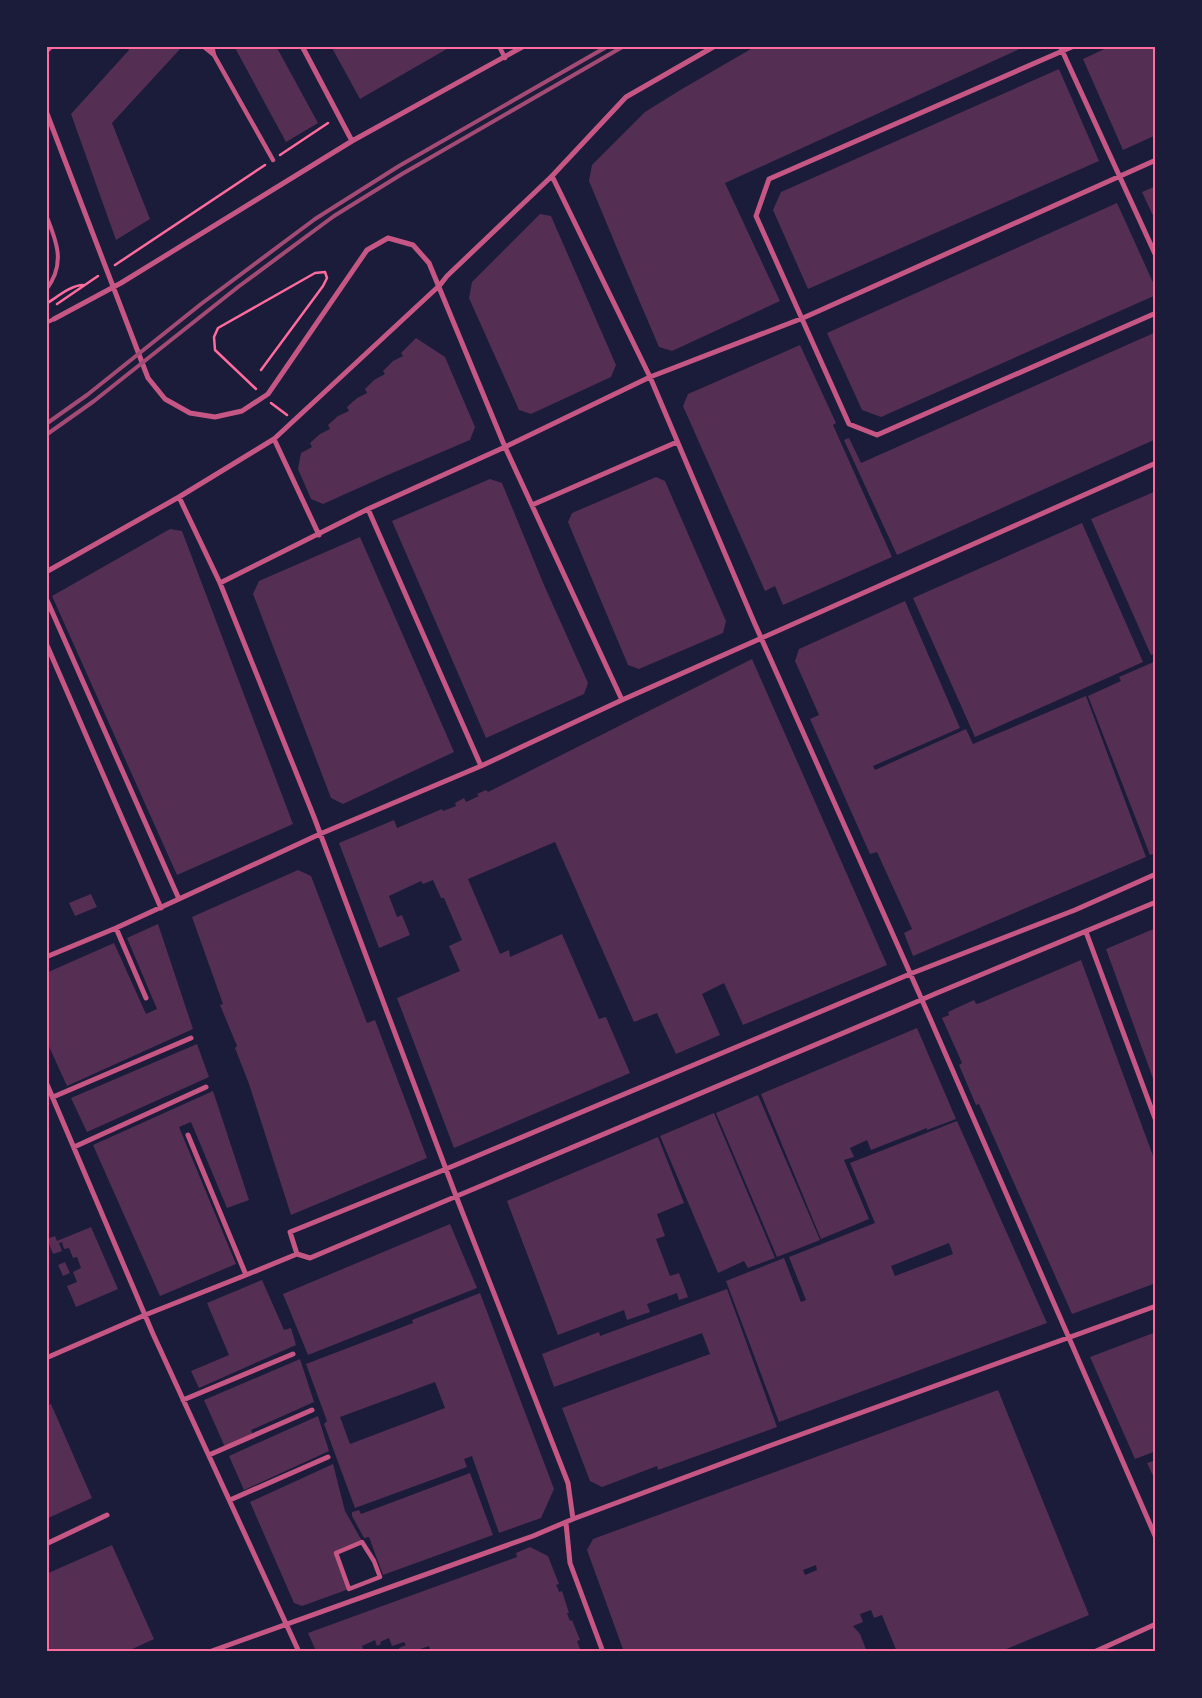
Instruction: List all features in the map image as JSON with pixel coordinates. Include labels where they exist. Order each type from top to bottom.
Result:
[{"type":"street","points":[[46,52],[52,46]]},
{"type":"street","points":[[203,46],[214,55]]},
{"type":"street","points":[[212,46],[214,55],[273,160]]},
{"type":"street","points":[[302,46],[352,141]]},
{"type":"street","points":[[499,46],[505,58]]},
{"type":"street","points":[[54,319],[121,283],[352,141],[524,46]]},
{"type":"street","points":[[46,572],[180,497],[274,439],[440,285],[552,176],[626,97],[715,46]]},
{"type":"street","points":[[1074,46],[1061,49],[769,179],[756,216],[849,424],[877,435],[1156,313]]},
{"type":"street","points":[[1061,49],[1156,256]]},
{"type":"street","points":[[46,111],[148,378],[165,399],[190,413],[215,417],[242,411],[268,394],[367,250],[388,238],[413,245],[429,263],[440,285],[505,447],[622,700]]},
{"type":"street","points":[[220,583],[368,509],[505,447],[650,377],[803,318],[1156,160]]},
{"type":"street","points":[[552,176],[650,377],[762,638],[1156,1538]]},
{"type":"street","points":[[274,439],[319,535]]},
{"type":"street","points":[[532,505],[677,442]]},
{"type":"street","points":[[46,957],[161,908],[320,834],[481,766],[622,700],[1156,463]]},
{"type":"street","points":[[180,497],[220,583],[320,834],[456,1196],[568,1482],[573,1520]]},
{"type":"street","points":[[368,509],[481,766]]},
{"type":"street","points":[[46,598],[179,899]]},
{"type":"street","points":[[46,643],[161,908]]},
{"type":"street","points":[[297,1254],[290,1232],[446,1169],[910,974],[1075,910],[1156,874]]},
{"type":"street","points":[[46,1358],[145,1315],[297,1254],[310,1258],[1156,902]]},
{"type":"street","points":[[116,928],[146,998]]},
{"type":"street","points":[[1086,932],[1156,1121]]},
{"type":"street","points":[[52,1097],[191,1038]]},
{"type":"street","points":[[46,1082],[145,1315],[298,1652]]},
{"type":"street","points":[[74,1147],[206,1087]]},
{"type":"street","points":[[188,1134],[246,1276]]},
{"type":"street","points":[[209,1652],[286,1623],[524,1540],[573,1520],[1068,1336],[1156,1306]]},
{"type":"street","points":[[184,1400],[293,1354]]},
{"type":"street","points":[[209,1456],[312,1410]]},
{"type":"street","points":[[230,1500],[328,1457]]},
{"type":"street","points":[[46,1544],[107,1515]]},
{"type":"street","points":[[566,1523],[570,1563],[603,1652]]},
{"type":"street","points":[[362,1542],[374,1562],[380,1577],[349,1589],[336,1553],[362,1542]]},
{"type":"street","points":[[1094,1652],[1156,1624]]},
{"type":"lane","points":[[46,215],[58,246],[59,255],[56,272],[46,290]]},
{"type":"lane","points":[[46,323],[54,319]]},
{"type":"path","points":[[108,269],[328,123]]},
{"type":"path","points":[[258,390],[215,350],[214,337],[218,328],[315,273],[325,272],[327,278],[323,286],[261,370]]},
{"type":"path","points":[[55,306],[100,275]]},
{"type":"path","points":[[46,304],[79,285],[84,286]]},
{"type":"path","points":[[265,397],[294,421]]},
{"type":"building","points":[[126,46],[179,46],[181,48],[112,123],[150,219],[116,240],[71,114],[129,50]]},
{"type":"building","points":[[234,46],[276,46],[318,123],[286,142]]},
{"type":"building","points":[[331,46],[452,46],[360,99]]},
{"type":"building","points":[[756,46],[1026,46],[725,183],[780,301],[672,351],[659,347],[589,181],[592,165],[645,112]]},
{"type":"building","points":[[1111,46],[1156,46],[1156,135],[1123,150],[1083,59]]},
{"type":"building","points":[[1059,69],[1099,161],[808,289],[773,210],[781,192]]},
{"type":"building","points":[[1156,186],[1156,222],[1142,192]]},
{"type":"building","points":[[1117,203],[1156,289],[1156,295],[881,417],[862,410],[827,333]]},
{"type":"building","points":[[540,214],[551,216],[616,365],[611,377],[531,414],[519,410],[469,298],[472,282]]},
{"type":"building","points":[[1156,332],[1156,439],[897,555],[844,440],[849,438],[861,463]]},
{"type":"building","points":[[416,338],[445,357],[475,427],[470,440],[323,504],[311,499],[298,469],[301,453],[312,447],[310,443],[320,434],[330,429],[328,425],[338,416],[349,411],[347,407],[357,398],[367,393],[365,389],[374,380],[385,374],[383,371],[393,361],[403,356],[401,353]]},
{"type":"building","points":[[800,345],[836,423],[833,425],[892,557],[783,605],[775,586],[765,591],[683,406],[688,394]]},
{"type":"building","points":[[656,477],[665,481],[726,621],[723,633],[639,669],[628,665],[568,522],[572,513]]},
{"type":"building","points":[[490,479],[502,483],[544,585],[588,683],[584,694],[486,738],[392,521]]},
{"type":"building","points":[[1156,491],[1156,653],[1151,655],[1091,519]]},
{"type":"building","points":[[1082,523],[1143,662],[975,737],[913,598]]},
{"type":"building","points":[[170,529],[182,531],[293,824],[177,875],[52,596]]},
{"type":"building","points":[[360,537],[454,752],[343,804],[331,798],[253,594],[259,581]]},
{"type":"building","points":[[905,601],[960,728],[873,766],[875,770],[966,729],[973,744],[1086,696],[1146,857],[913,956],[904,933],[912,929],[877,852],[870,854],[810,719],[819,715],[795,661],[799,649]]},
{"type":"building","points":[[752,659],[887,965],[743,1025],[724,983],[702,994],[720,1035],[676,1054],[657,1013],[634,1022],[555,842],[468,879],[500,954],[509,950],[510,957],[562,934],[599,1019],[606,1017],[630,1073],[454,1148],[397,998],[460,971],[449,946],[462,940],[444,898],[441,898],[433,880],[423,884],[421,881],[389,896],[397,917],[402,915],[410,935],[379,948],[339,843],[394,820],[397,828],[442,809],[443,811],[456,806],[455,803],[464,798],[466,802],[479,796],[477,794],[486,790],[488,792]]},
{"type":"building","points":[[1156,661],[1156,853],[1150,855],[1088,696],[1121,681],[1119,677]]},
{"type":"building","points":[[298,870],[311,876],[367,1023],[375,1020],[427,1158],[291,1215],[249,1084],[235,1048],[237,1046],[220,1005],[223,1004],[192,917]]},
{"type":"building","points":[[91,894],[97,907],[75,916],[69,903]]},
{"type":"building","points":[[158,924],[193,1029],[67,1086],[46,1040],[46,973],[114,943],[146,1014],[157,1009],[127,938]]},
{"type":"building","points":[[1156,928],[1156,1084],[1155,1084],[1106,949]]},
{"type":"building","points":[[1081,960],[1156,1164],[1156,1283],[1072,1314],[979,1104],[976,1105],[959,1065],[962,1063],[942,1018],[949,1015],[948,1012],[974,1000],[976,1004],[980,1003]]},
{"type":"building","points":[[917,1028],[956,1119],[871,1150],[867,1140],[850,1148],[854,1157],[844,1160],[869,1219],[821,1239],[761,1094]]},
{"type":"building","points":[[197,1044],[209,1077],[87,1132],[71,1098]]},
{"type":"building","points":[[213,1091],[249,1200],[227,1208],[191,1122],[179,1127],[236,1264],[160,1296],[93,1145]]},
{"type":"building","points":[[758,1095],[820,1240],[777,1257],[716,1113]]},
{"type":"building","points":[[714,1113],[775,1258],[748,1268],[744,1261],[718,1273],[660,1136]]},
{"type":"building","points":[[957,1121],[1047,1323],[779,1422],[726,1281],[784,1258],[801,1302],[806,1300],[789,1257],[875,1223],[850,1163]],"holes":[[[949,1243],[953,1254],[895,1276],[891,1266]]]},
{"type":"building","points":[[658,1137],[684,1203],[657,1214],[665,1236],[656,1239],[670,1276],[679,1273],[688,1297],[679,1300],[677,1293],[647,1304],[650,1312],[627,1320],[624,1310],[558,1335],[507,1201]]},
{"type":"building","points":[[450,1224],[477,1288],[308,1355],[283,1294]]},
{"type":"building","points":[[91,1227],[118,1289],[76,1307],[67,1286],[77,1282],[73,1272],[81,1268],[77,1257],[73,1258],[69,1248],[64,1249],[62,1242],[59,1243],[62,1251],[53,1254],[47,1239],[55,1236],[57,1241]]},
{"type":"building","points":[[65,1262],[70,1273],[63,1276],[58,1265]]},
{"type":"building","points":[[262,1280],[284,1330],[291,1328],[296,1345],[199,1388],[191,1371],[229,1355],[207,1303]]},
{"type":"building","points":[[727,1289],[777,1427],[658,1470],[657,1466],[602,1487],[590,1481],[562,1408],[710,1354],[702,1333],[554,1387],[542,1354],[599,1332],[600,1336]]},
{"type":"building","points":[[480,1293],[554,1489],[541,1518],[499,1533],[472,1456],[464,1459],[467,1467],[355,1508],[324,1424],[327,1421],[306,1364],[413,1323],[412,1320]],"holes":[[[435,1382],[445,1408],[350,1444],[340,1417]]]},
{"type":"building","points":[[1156,1332],[1156,1451],[1135,1459],[1090,1357]]},
{"type":"building","points":[[300,1359],[314,1402],[251,1430],[253,1435],[225,1447],[204,1400]]},
{"type":"building","points":[[998,1390],[1089,1615],[999,1652],[897,1652],[882,1615],[874,1618],[871,1610],[860,1614],[863,1622],[853,1626],[860,1634],[867,1652],[624,1652],[587,1550],[593,1539]],"holes":[[[816,1565],[817,1570],[805,1575],[803,1570]]]},
{"type":"building","points":[[51,1404],[92,1498],[46,1519],[46,1406]]},
{"type":"building","points":[[318,1416],[329,1451],[244,1490],[229,1456]]},
{"type":"building","points":[[1156,1460],[1156,1482],[1147,1463]]},
{"type":"building","points":[[333,1464],[345,1511],[362,1541],[335,1553],[349,1589],[302,1606],[294,1603],[250,1502]]},
{"type":"building","points":[[470,1473],[493,1535],[383,1575],[369,1537],[364,1538],[352,1516],[352,1512],[359,1510],[361,1514]]},
{"type":"building","points":[[112,1545],[154,1639],[126,1652],[46,1652],[46,1574]]},
{"type":"building","points":[[530,1547],[548,1556],[559,1584],[556,1585],[559,1592],[562,1591],[569,1613],[567,1613],[580,1640],[577,1641],[581,1652],[431,1652],[429,1646],[412,1652],[400,1652],[399,1648],[406,1645],[404,1642],[392,1646],[389,1638],[380,1642],[381,1644],[377,1646],[375,1640],[362,1646],[364,1652],[321,1652],[320,1649],[316,1651],[308,1633],[517,1557],[516,1553]]},
{"type":"railway","points":[[46,424],[87,395],[201,304],[315,219],[399,166],[608,46]]},
{"type":"railway","points":[[46,435],[94,401],[238,287],[334,216],[402,174],[624,46]]}]
